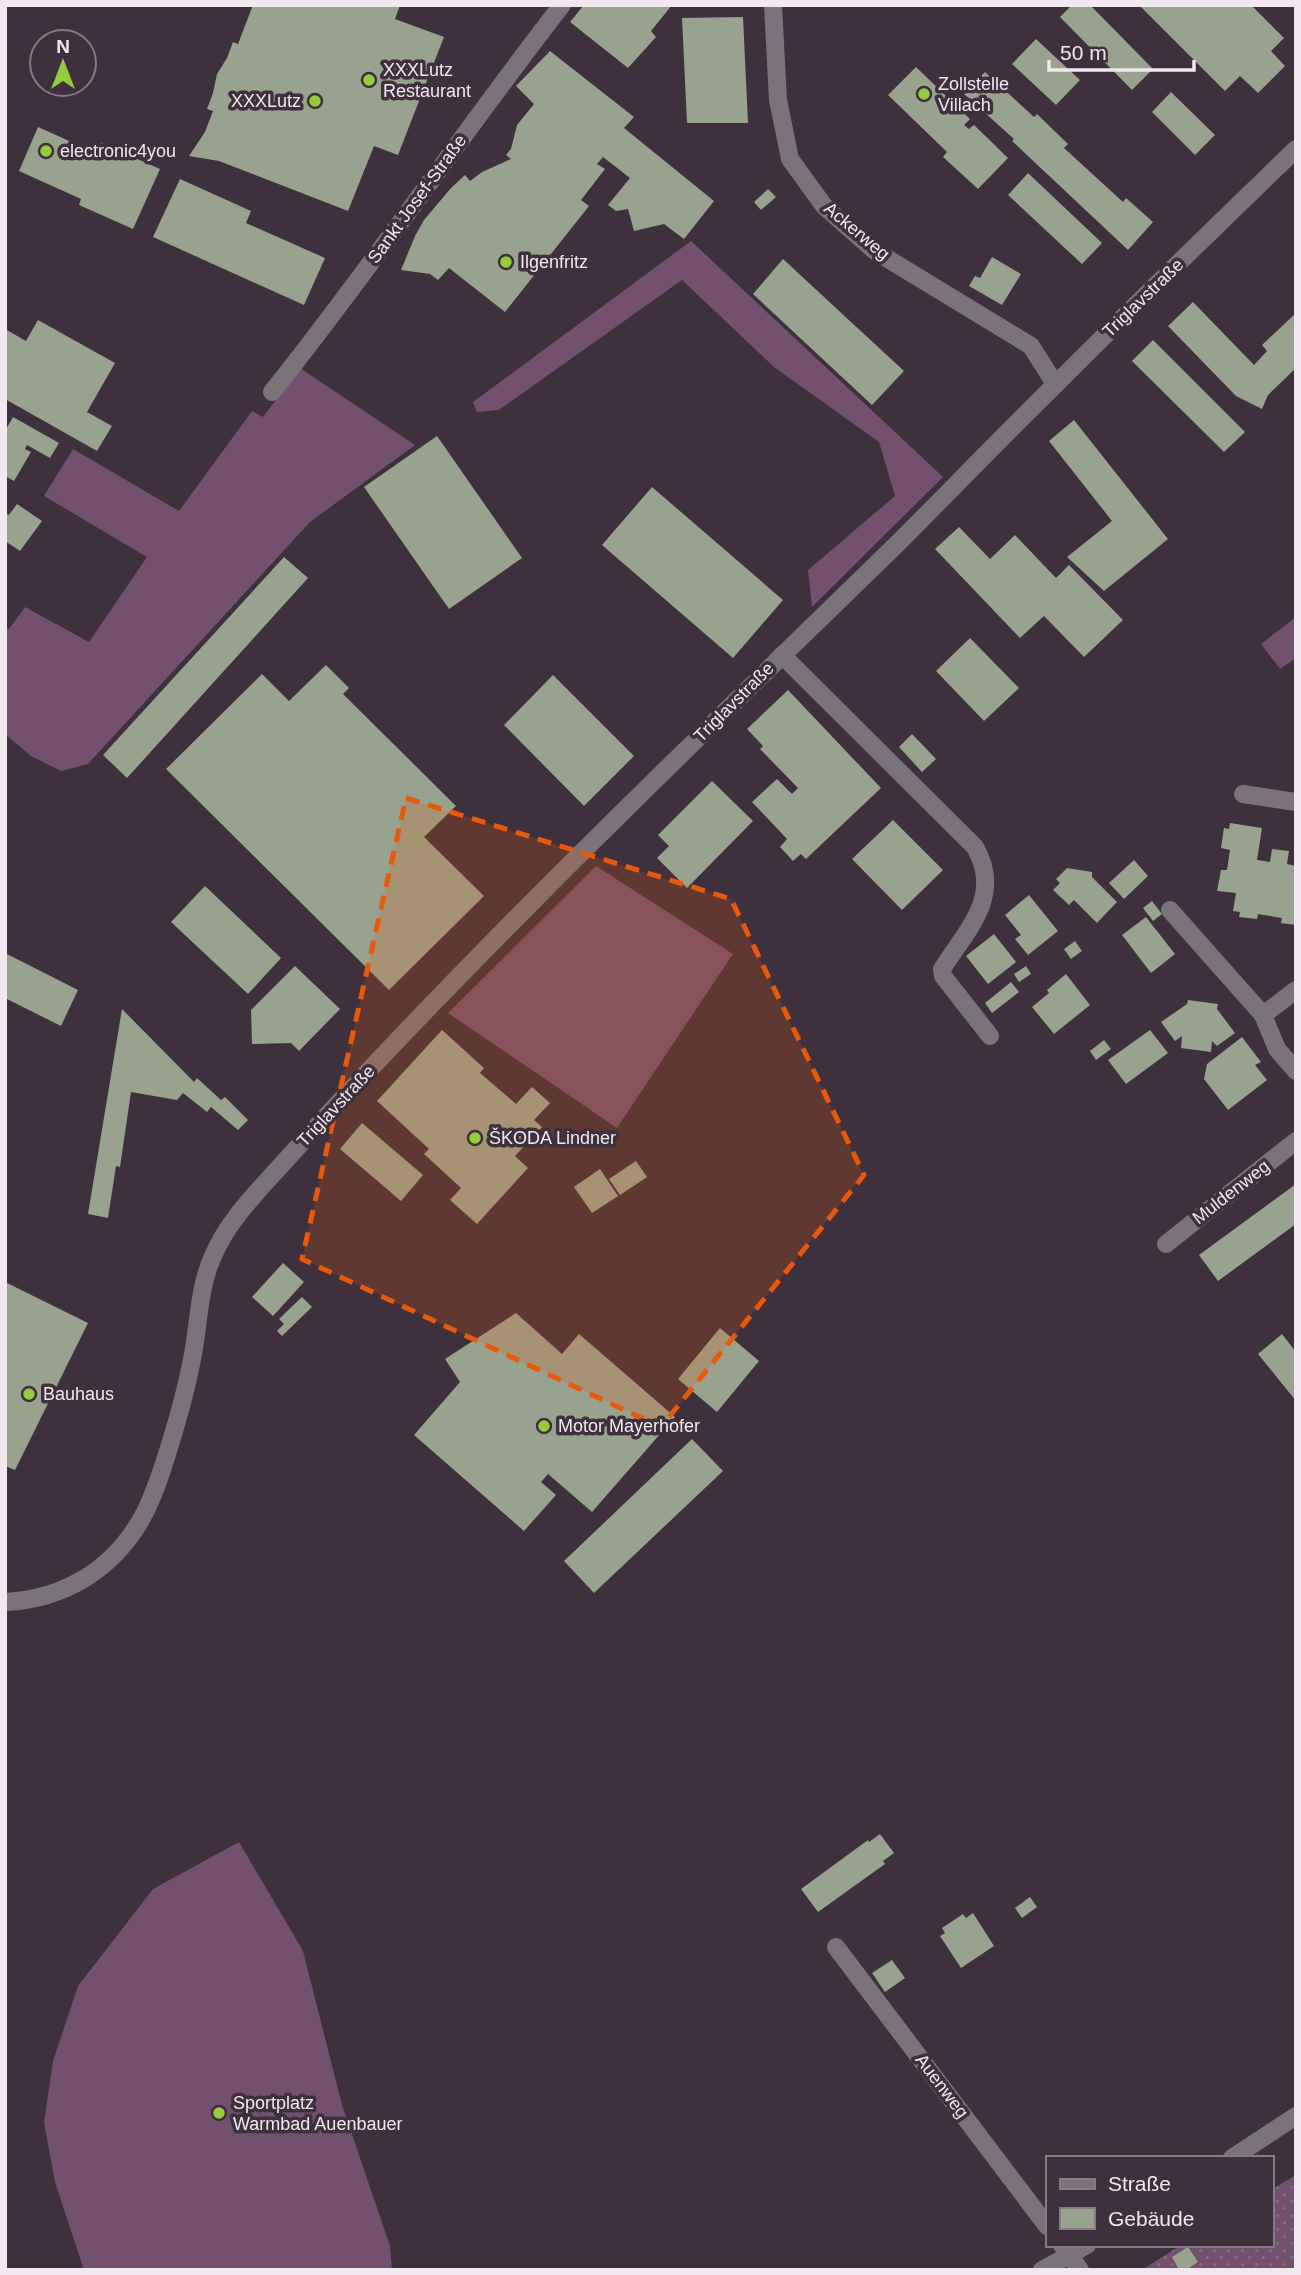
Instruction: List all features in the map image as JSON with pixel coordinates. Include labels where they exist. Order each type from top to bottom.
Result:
[{"type":"street","name":"Sankt Josef-Straße","points":[[272,392],[330,319],[562,5]]},
{"type":"street","name":"Ackerweg","points":[[774,5],[778,100],[790,159],[824,206],[875,251],[1031,346],[1055,384]]},
{"type":"street","name":"Triglavstraße","points":[[5,1602],[49,1595],[74,1586],[101,1568],[142,1518],[178,1420],[193,1355],[199,1307],[213,1254],[235,1218],[305,1139],[428,1008],[782,654],[1296,149]]},
{"type":"street","name":"Triglavstraße","points":[[782,654],[975,847],[987,874],[987,888],[980,909],[942,969],[943,976],[990,1035]]},
{"type":"street","points":[[1243,794],[1296,802]]},
{"type":"street","points":[[1170,910],[1264,1015],[1277,1049],[1296,1071]]},
{"type":"street","points":[[1264,1015],[1296,990]]},
{"type":"street","name":"Muldenweg","points":[[1166,1244],[1296,1141]]},
{"type":"street","name":"Auenweg","points":[[836,1947],[1046,2225]]},
{"type":"street","points":[[1235,2156],[1296,2116]]},
{"type":"street","points":[[1042,2270],[1070,2257]]},
{"type":"highlighted area","points":[[406,798],[731,899],[864,1175],[661,1427],[302,1259]]},
{"type":"shaded area","points":[[691,241],[943,477],[812,607],[808,570],[895,496],[879,442],[774,367],[682,280],[499,410],[477,412],[473,402]]},
{"type":"shaded area","points":[[300,368],[415,445],[310,522],[88,764],[61,771],[31,756],[5,734],[5,628],[9,629],[25,607],[89,642],[147,557],[44,496],[73,449],[179,511],[252,411],[263,417]]},
{"type":"shaded area","points":[[1296,617],[1296,658],[1280,669],[1261,644]]},
{"type":"shaded area","points":[[596,866],[733,954],[617,1128],[448,1013]]},
{"type":"shaded area","points":[[239,1842],[303,1951],[342,2105],[390,2246],[392,2270],[84,2270],[55,2182],[44,2123],[53,2061],[78,1986],[153,1889]]},
{"type":"shaded area","points":[[1296,2175],[1296,2270],[1142,2270],[1178,2247],[1273,2247],[1273,2189]]},
{"type":"building","name":"XXXLutz","points":[[253,5],[400,5],[395,19],[444,37],[398,155],[374,146],[348,211],[219,161],[189,156],[205,132],[213,111],[207,109],[217,74],[233,42],[238,44]]},
{"type":"building","points":[[584,5],[672,5],[651,31],[656,37],[628,68],[570,22]]},
{"type":"building","points":[[1072,5],[1090,5],[1153,69],[1132,90],[1060,17]]},
{"type":"building","points":[[1139,5],[1251,5],[1284,38],[1271,51],[1285,66],[1258,93],[1240,76],[1225,91]]},
{"type":"building","points":[[743,17],[748,123],[687,123],[682,18]]},
{"type":"building","points":[[1036,39],[1080,80],[1056,105],[1012,64]]},
{"type":"building","points":[[550,51],[634,117],[624,128],[714,201],[684,239],[664,224],[634,231],[628,209],[616,211],[608,205],[630,178],[603,157],[597,164],[605,169],[581,200],[589,206],[505,312],[449,268],[438,280],[430,274],[401,270],[424,220],[451,188],[465,175],[470,181],[482,172],[511,159],[506,155],[511,149],[517,125],[534,104],[516,86]]},
{"type":"building","points":[[916,67],[970,119],[964,125],[969,129],[974,125],[1008,158],[978,189],[943,157],[947,152],[888,95]]},
{"type":"building","points":[[985,72],[1034,117],[1037,114],[1068,144],[1064,148],[1123,202],[1126,198],[1153,222],[1128,250],[964,94]]},
{"type":"building","points":[[1171,92],[1215,135],[1195,155],[1152,112]]},
{"type":"building","points":[[38,127],[96,153],[101,143],[160,169],[133,229],[79,205],[81,199],[19,171]]},
{"type":"building","points":[[1028,173],[1102,243],[1082,264],[1008,195]]},
{"type":"building","points":[[180,179],[251,211],[246,223],[325,258],[304,305],[153,237]]},
{"type":"building","points":[[768,189],[776,197],[761,210],[754,202]]},
{"type":"building","points":[[992,257],[1021,274],[1002,305],[969,286],[975,276],[980,278]]},
{"type":"building","points":[[783,259],[904,371],[872,405],[753,294]]},
{"type":"building","points":[[1193,302],[1254,365],[1267,351],[1262,345],[1296,313],[1296,368],[1268,395],[1262,409],[1236,396],[1168,326]]},
{"type":"building","points":[[38,320],[115,363],[87,412],[112,426],[97,451],[5,399],[5,329],[26,341]]},
{"type":"building","points":[[1153,340],[1245,432],[1224,452],[1132,361]]},
{"type":"building","points":[[13,417],[59,443],[50,458],[27,445],[25,449],[31,452],[14,481],[5,476],[5,431]]},
{"type":"building","points":[[1074,420],[1168,539],[1104,591],[1067,557],[1112,521],[1049,441]]},
{"type":"building","points":[[437,436],[522,558],[449,609],[364,487]]},
{"type":"building","points":[[652,487],[783,600],[733,658],[602,545]]},
{"type":"building","points":[[17,504],[42,521],[20,551],[5,541],[5,513],[9,515]]},
{"type":"building","points":[[959,527],[990,559],[1015,535],[1056,578],[1069,565],[1123,620],[1084,657],[1044,616],[1020,638],[935,549]]},
{"type":"building","points":[[284,557],[308,578],[127,778],[103,755]]},
{"type":"building","points":[[970,638],[1019,688],[984,721],[936,671]]},
{"type":"building","points":[[326,665],[349,688],[343,694],[456,806],[424,837],[484,896],[389,990],[166,769],[262,674],[289,701]]},
{"type":"building","points":[[553,675],[634,756],[584,806],[504,725]]},
{"type":"building","points":[[788,690],[881,788],[806,859],[801,854],[793,861],[780,847],[787,839],[752,802],[777,779],[792,794],[798,788],[760,749],[763,746],[747,729]]},
{"type":"building","points":[[912,734],[936,759],[922,772],[899,747]]},
{"type":"building","points":[[712,781],[753,821],[687,888],[657,858],[669,846],[658,835]]},
{"type":"building","points":[[893,820],[943,870],[902,910],[852,859]]},
{"type":"building","points":[[1230,823],[1262,828],[1257,860],[1270,862],[1272,849],[1289,851],[1287,864],[1296,866],[1296,925],[1281,923],[1282,918],[1258,914],[1257,919],[1239,917],[1240,912],[1233,911],[1236,893],[1217,891],[1221,870],[1227,870],[1230,850],[1221,848],[1224,828],[1229,829]]},
{"type":"building","points":[[1134,860],[1148,876],[1124,899],[1109,883]]},
{"type":"building","points":[[1067,868],[1092,872],[1092,877],[1117,902],[1097,923],[1074,900],[1069,905],[1053,890],[1060,883],[1056,879]]},
{"type":"building","points":[[205,886],[281,958],[248,994],[171,922]]},
{"type":"building","points":[[1029,895],[1058,931],[1028,955],[1015,939],[1021,935],[1005,915]]},
{"type":"building","points":[[1152,901],[1162,914],[1153,921],[1143,908]]},
{"type":"building","points":[[1146,917],[1175,954],[1151,973],[1122,935]]},
{"type":"building","points":[[994,934],[1016,962],[988,984],[966,956]]},
{"type":"building","points":[[1075,941],[1082,951],[1071,959],[1064,949]]},
{"type":"building","points":[[5,953],[78,990],[61,1026],[5,998]]},
{"type":"building","points":[[295,966],[340,1009],[299,1051],[291,1043],[252,1044],[251,1010]]},
{"type":"building","points":[[1026,966],[1031,974],[1019,982],[1014,974]]},
{"type":"building","points":[[1066,974],[1090,1005],[1054,1034],[1032,1007]]},
{"type":"building","points":[[1011,982],[1019,992],[992,1013],[985,1003]]},
{"type":"building","points":[[1188,1000],[1218,1004],[1217,1009],[1235,1033],[1217,1046],[1212,1041],[1211,1052],[1181,1048],[1182,1036],[1175,1041],[1161,1022],[1187,1004]]},
{"type":"building","points":[[122,1009],[194,1082],[197,1078],[221,1100],[225,1097],[248,1120],[238,1130],[211,1107],[207,1112],[183,1093],[177,1100],[131,1092],[120,1167],[116,1166],[108,1218],[88,1214]]},
{"type":"building","name":"ŠKODA Lindner","points":[[442,1030],[484,1068],[480,1073],[516,1104],[532,1087],[550,1103],[534,1120],[542,1127],[515,1156],[528,1168],[477,1224],[450,1200],[461,1188],[424,1154],[429,1149],[377,1101]]},
{"type":"building","points":[[1150,1030],[1168,1053],[1126,1084],[1108,1060]]},
{"type":"building","points":[[1242,1037],[1261,1062],[1255,1065],[1267,1080],[1228,1110],[1204,1079],[1207,1064]]},
{"type":"building","points":[[1104,1040],[1111,1049],[1096,1060],[1090,1051]]},
{"type":"building","points":[[362,1123],[423,1175],[401,1201],[340,1149]]},
{"type":"building","points":[[636,1161],[647,1177],[620,1195],[609,1179]]},
{"type":"building","points":[[600,1169],[618,1196],[592,1213],[574,1187]]},
{"type":"building","points":[[1296,1184],[1296,1224],[1218,1281],[1199,1255]]},
{"type":"building","points":[[283,1263],[304,1282],[273,1316],[252,1297]]},
{"type":"building","name":"Bauhaus","points":[[5,1282],[88,1323],[15,1470],[5,1466]]},
{"type":"building","points":[[302,1297],[312,1307],[282,1336],[277,1331],[284,1324],[279,1319]]},
{"type":"building","name":"Motor Mayerhofer","points":[[516,1313],[562,1354],[579,1334],[675,1417],[592,1512],[548,1474],[541,1482],[556,1495],[524,1531],[414,1435],[460,1382],[445,1359]]},
{"type":"building","points":[[720,1328],[759,1361],[717,1412],[678,1379]]},
{"type":"building","points":[[1282,1334],[1296,1352],[1296,1401],[1258,1354]]},
{"type":"building","points":[[692,1439],[723,1471],[594,1593],[564,1561]]},
{"type":"building","points":[[880,1834],[894,1853],[883,1861],[885,1864],[818,1912],[801,1889]]},
{"type":"building","points":[[1030,1897],[1037,1907],[1022,1918],[1015,1908]]},
{"type":"building","points":[[973,1913],[994,1946],[961,1968],[940,1936],[945,1933],[942,1928],[963,1914],[966,1918]]},
{"type":"building","points":[[892,1960],[905,1978],[885,1992],[872,1973]]},
{"type":"building","points":[[1188,2247],[1198,2262],[1186,2270],[1179,2270],[1172,2257]]},
{"type":"place","name":"XXXLutz Restaurant","points":[[369,80]]},
{"type":"place","name":"Zollstelle Villach","points":[[924,94]]},
{"type":"place","name":"XXXLutz","points":[[315,101]]},
{"type":"place","name":"electronic4you","points":[[46,151]]},
{"type":"place","name":"Ilgenfritz","points":[[506,262]]},
{"type":"place","name":"ŠKODA Lindner","points":[[475,1138]]},
{"type":"place","name":"Bauhaus","points":[[29,1394]]},
{"type":"place","name":"Motor Mayerhofer","points":[[544,1426]]},
{"type":"place","name":"Sportplatz Warmbad Auenbauer","points":[[219,2113]]}]
